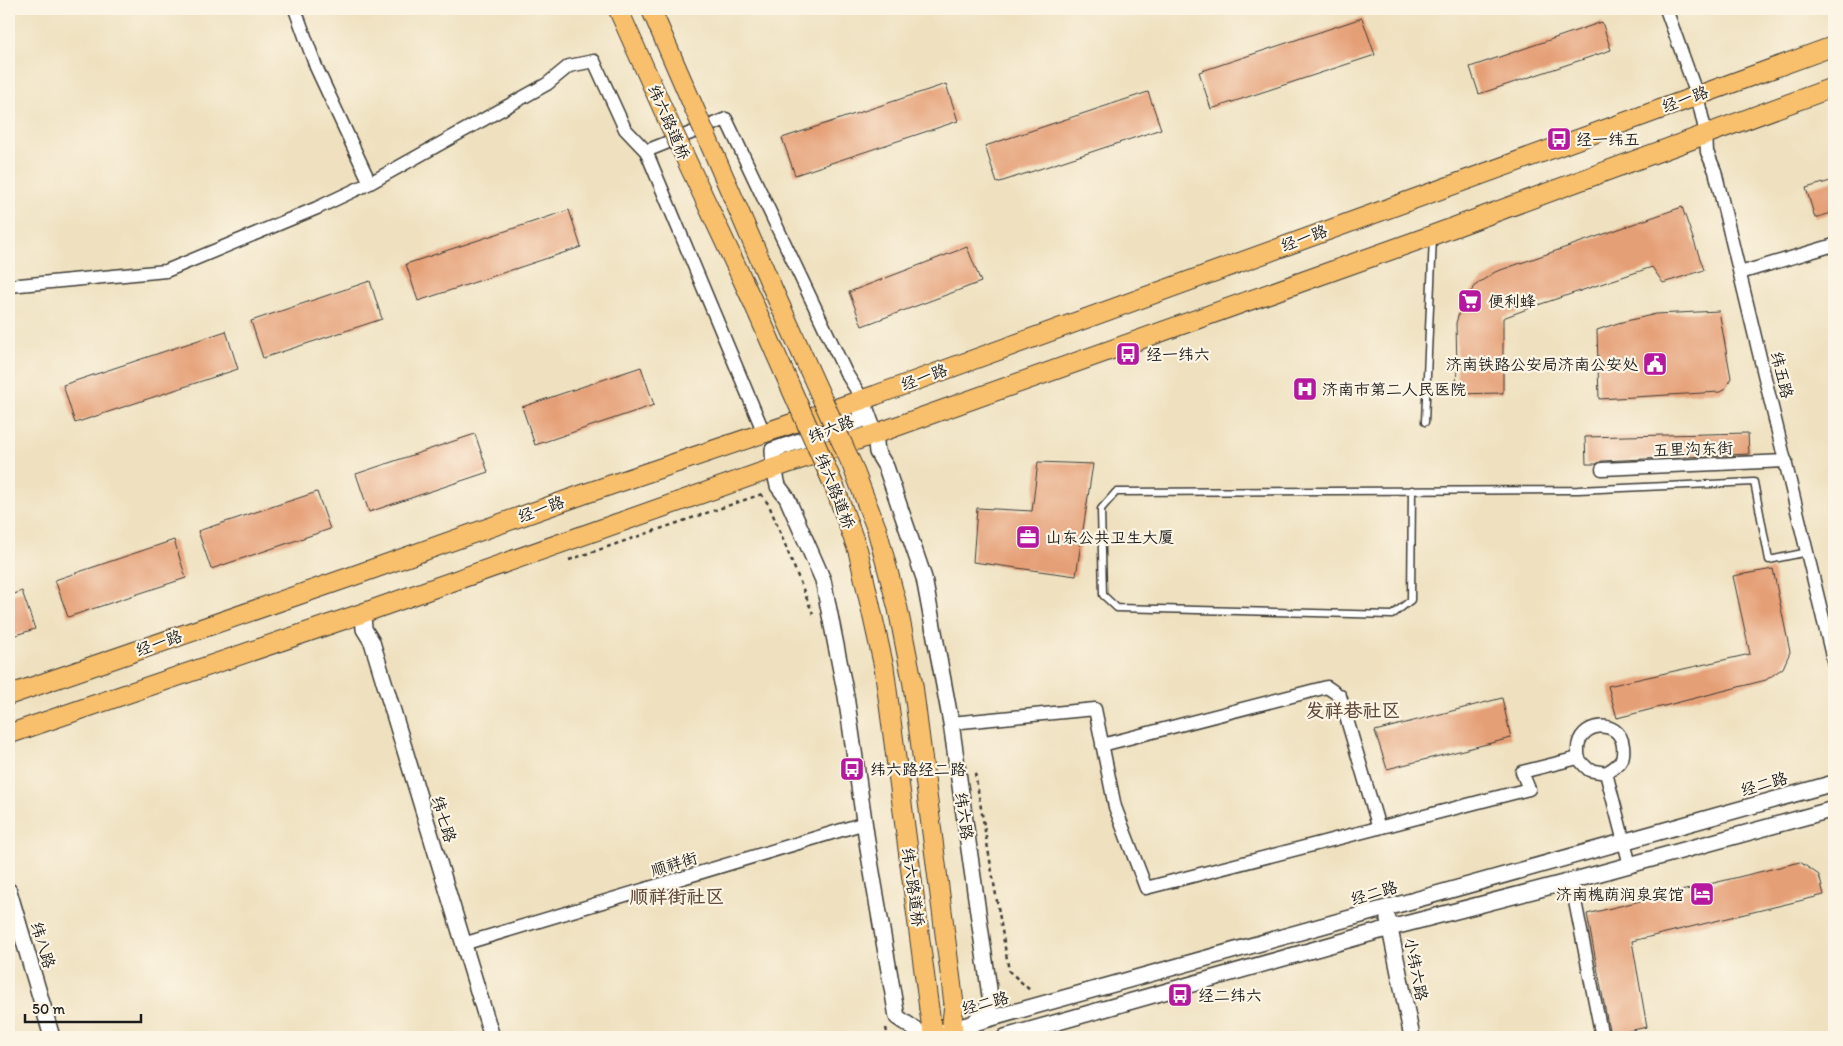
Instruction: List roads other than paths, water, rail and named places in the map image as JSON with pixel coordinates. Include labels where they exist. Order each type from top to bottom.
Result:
[{"type":"main road","name":"纬六路道桥","points":[[618,9],[752,300],[835,488],[858,551],[884,667],[931,1022],[943,1035],[954,1004],[912,685],[898,609],[877,530],[852,465],[651,9]]},
{"type":"main road","name":"经一路","points":[[9,695],[863,400],[1834,46]]},
{"type":"main road","points":[[9,734],[363,613],[875,434],[1433,236],[1834,87]]},
{"type":"street","points":[[295,9],[316,67],[370,183]]},
{"type":"street","name":"纬五路","points":[[1666,9],[1697,95],[1706,134],[1707,152],[1715,170],[1834,664]]},
{"type":"street","points":[[9,286],[166,271],[317,208],[370,183],[547,84],[569,66],[594,62],[625,129],[646,151],[764,433]]},
{"type":"street","points":[[646,151],[726,119],[846,373],[863,400]]},
{"type":"street","points":[[1740,273],[1834,245]]},
{"type":"street","name":"纬六路","points":[[863,400],[875,434],[877,452],[886,467],[924,578],[951,723],[991,1003],[943,1035]]},
{"type":"street","name":"纬六路","points":[[765,471],[773,450],[859,420],[863,400]]},
{"type":"street","name":"五里沟东街","points":[[1602,469],[1786,461]]},
{"type":"street","points":[[765,471],[787,498],[823,580],[846,696],[864,823],[897,1017],[943,1035]]},
{"type":"street","name":"纬七路","points":[[363,613],[364,629],[372,642],[492,1037]]},
{"type":"street","points":[[1102,745],[1327,687],[1340,696],[1379,828]]},
{"type":"street","points":[[951,723],[1095,709],[1115,807],[1146,888],[1529,789],[1522,772],[1578,758]]},
{"type":"street","points":[[1600,726],[1614,730],[1622,739],[1624,754],[1620,764],[1606,773],[1589,770],[1578,758],[1578,743],[1586,731],[1600,726]]},
{"type":"street","points":[[1606,773],[1630,865]]},
{"type":"street","name":"经二路","points":[[943,1035],[1385,908],[1834,783]]},
{"type":"street","points":[[1005,1037],[1390,928],[1834,809]]},
{"type":"street","name":"顺祥街","points":[[463,944],[864,823]]},
{"type":"street","points":[[1571,881],[1602,1037]]},
{"type":"street","name":"纬八路","points":[[9,891],[52,1037]]},
{"type":"street","name":"小纬六路","points":[[1385,908],[1412,1037]]},
{"type":"lane","points":[[1425,422],[1433,236]]},
{"type":"lane","points":[[1412,490],[1411,600],[1392,615],[1117,608],[1102,595],[1101,509],[1116,492],[1412,490],[1578,490],[1754,482],[1769,560],[1808,552]]},
{"type":"place","name":"经一纬五","points":[[1559,139]]},
{"type":"place","name":"便利蜂","points":[[1470,301]]},
{"type":"place","name":"经一纬六","points":[[1128,354]]},
{"type":"place","name":"济南铁路公安局济南公安处","points":[[1655,364]]},
{"type":"place","name":"济南市第二人民医院","points":[[1305,389]]},
{"type":"place","name":"山东公共卫生大厦","points":[[1028,537]]},
{"type":"place","name":"纬六路经二路","points":[[852,769]]},
{"type":"place","name":"济南槐荫润泉宾馆","points":[[1702,894]]},
{"type":"place","name":"经二纬六","points":[[1180,995]]},
{"type":"district","name":"发祥巷社区","points":[[1353,710]]},
{"type":"district","name":"顺祥街社区","points":[[677,896]]}]
